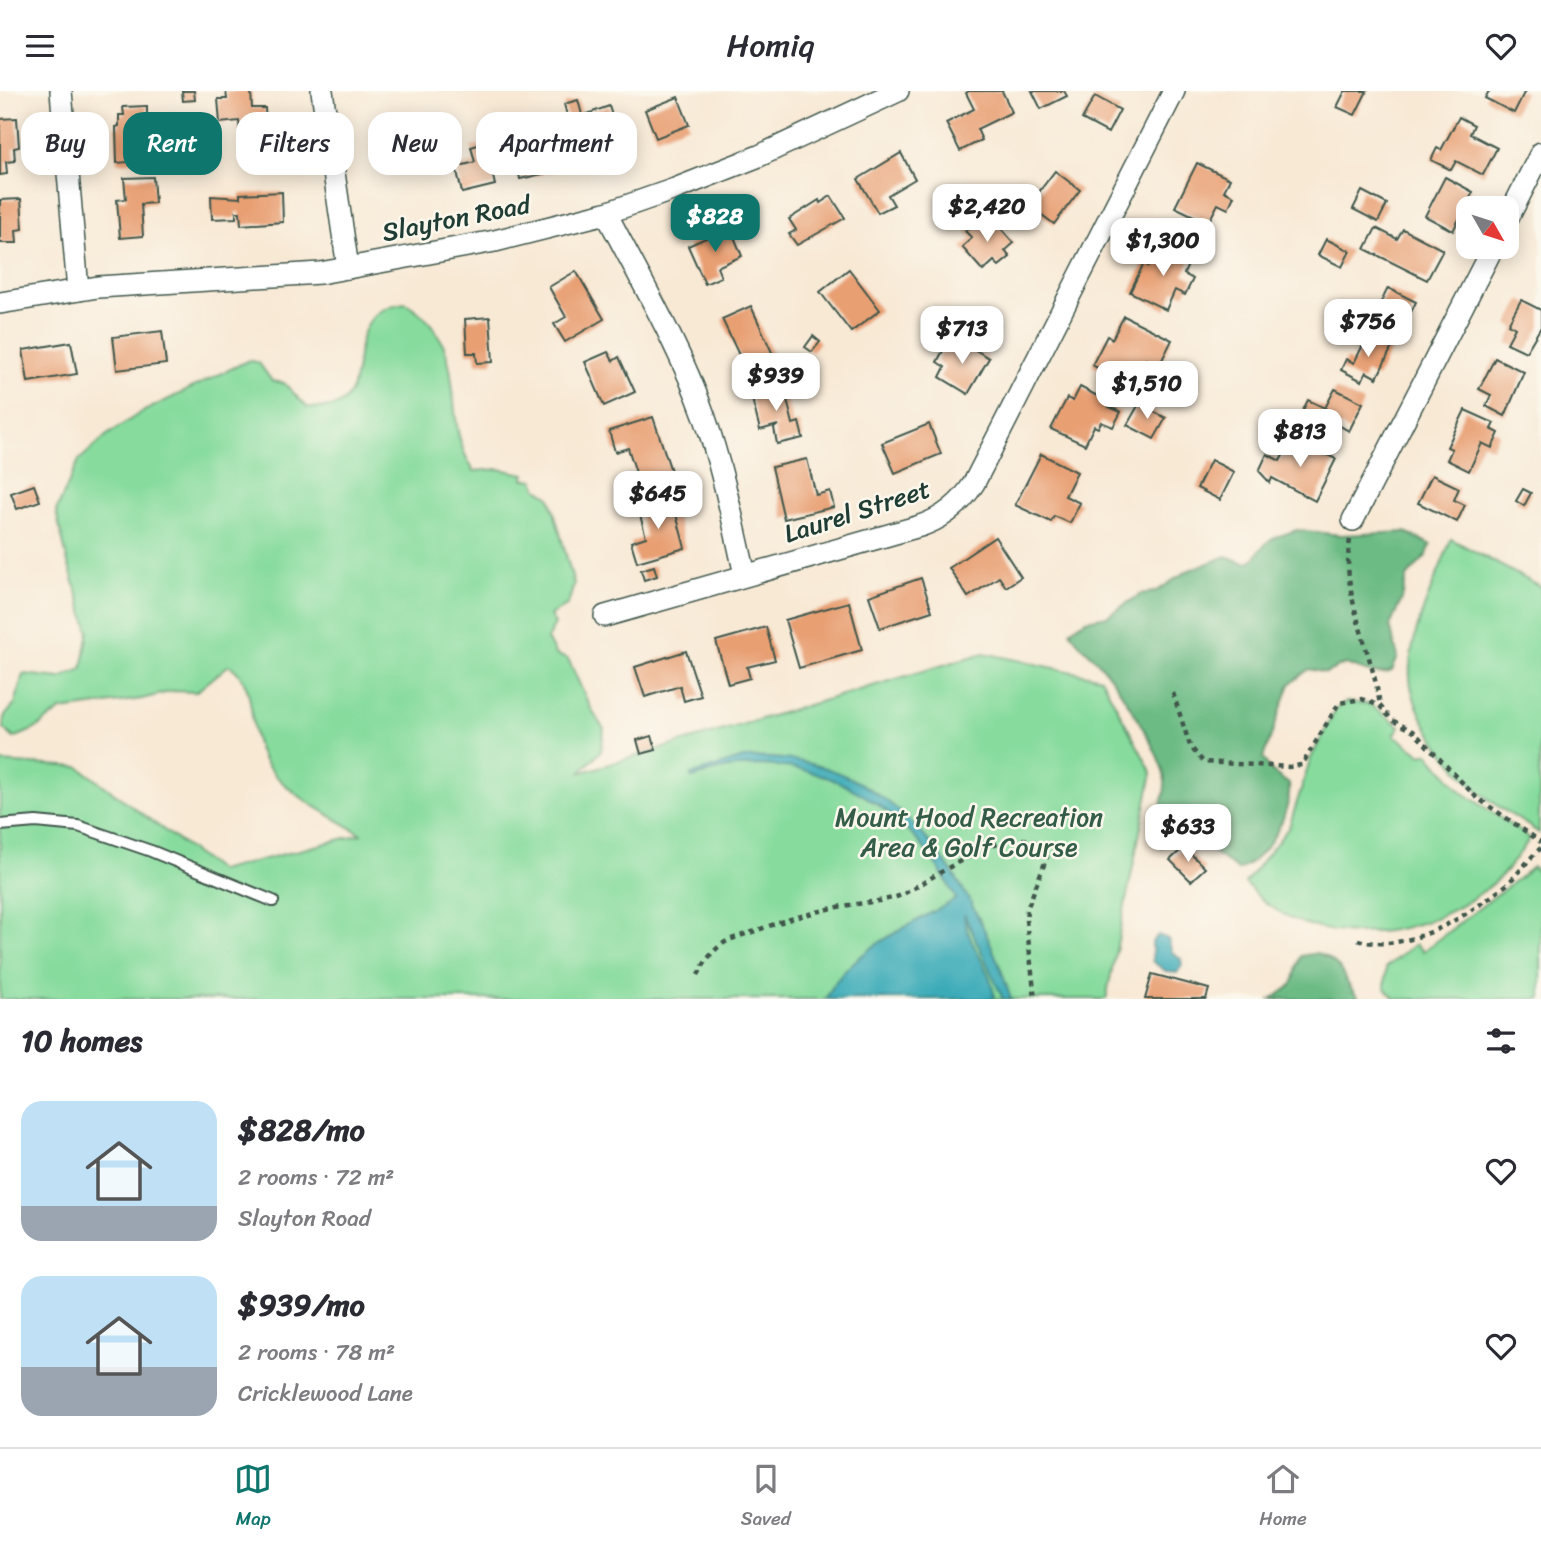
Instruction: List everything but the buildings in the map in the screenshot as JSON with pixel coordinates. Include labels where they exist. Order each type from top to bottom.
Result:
[{"type":"street","points":[[61,91],[78,290]]},
{"type":"street","points":[[322,91],[348,268]]},
{"type":"street","name":"Slayton Road","points":[[0,303],[78,290],[320,273],[495,241],[607,213],[759,156],[898,91]]},
{"type":"street","name":"Laurel Street","points":[[605,616],[920,526],[944,515],[964,498],[1174,91]]},
{"type":"street","points":[[1519,196],[1541,153]]},
{"type":"street","points":[[607,213],[684,366],[703,413],[718,460],[745,575]]},
{"type":"street","points":[[1353,520],[1487,259]]},
{"type":"lane","points":[[0,825],[36,822],[78,826],[151,851],[273,901]]},
{"type":"path","points":[[1353,520],[1346,561],[1359,622],[1371,657],[1380,706]]},
{"type":"path","points":[[1173,692],[1189,746],[1203,762],[1220,764],[1302,765],[1339,703],[1362,699],[1380,706],[1392,720],[1414,732],[1476,797],[1541,842]]},
{"type":"path","points":[[698,975],[708,957],[721,945],[741,936],[807,915],[896,897],[988,847],[1019,840],[1037,842],[1045,851],[1045,867],[1027,909],[1026,920],[1035,999]]},
{"type":"path","points":[[1358,940],[1376,946],[1401,942],[1442,926],[1499,890],[1541,848]]},
{"type":"green space","name":"Mount Hood Recreation Area & Golf Course","points":[[406,303],[427,320],[441,340],[448,360],[457,427],[463,449],[474,471],[499,469],[525,474],[523,479],[534,480],[538,489],[550,497],[574,584],[568,604],[550,615],[555,624],[547,639],[556,655],[568,659],[604,729],[601,751],[579,773],[984,653],[1101,678],[1152,773],[1106,999],[0,999],[0,762],[79,767],[219,871],[361,834],[307,802],[272,771],[258,747],[245,684],[229,665],[196,692],[173,691],[142,699],[61,710],[35,729],[14,738],[4,729],[4,717],[15,704],[23,674],[60,678],[82,669],[89,631],[68,563],[56,511],[79,460],[107,435],[140,413],[249,360],[259,363],[272,381],[284,383],[307,407],[320,408],[339,404],[349,395],[354,382],[363,333],[371,319],[385,309]]},
{"type":"green space","points":[[1297,530],[1341,535],[1406,532],[1431,545],[1426,556],[1407,577],[1402,599],[1390,626],[1398,657],[1392,671],[1374,673],[1345,664],[1326,673],[1309,669],[1290,684],[1263,758],[1271,771],[1289,784],[1286,809],[1276,834],[1268,845],[1249,864],[1238,870],[1198,841],[1181,836],[1161,847],[1153,841],[1154,826],[1165,790],[1163,771],[1149,739],[1116,686],[1070,631],[1086,620],[1107,616],[1141,594],[1157,591],[1187,571],[1227,556],[1237,561],[1250,562],[1271,540]]},
{"type":"green space","points":[[1451,539],[1541,587],[1539,833],[1496,805],[1470,782],[1432,736],[1415,700],[1411,683],[1412,650],[1421,617]]},
{"type":"green space","points":[[1346,702],[1369,704],[1400,726],[1394,735],[1422,755],[1428,753],[1462,792],[1530,838],[1500,877],[1472,899],[1441,916],[1407,927],[1372,933],[1337,931],[1303,923],[1272,907],[1245,883],[1289,827],[1311,758],[1336,709]]},
{"type":"green space","points":[[1533,867],[1541,876],[1541,999],[1395,999],[1385,988],[1386,967],[1415,944],[1423,951]]},
{"type":"green space","points":[[1317,953],[1334,962],[1360,999],[1271,999],[1291,985],[1301,956]]},
{"type":"water","points":[[743,758],[795,760],[841,774],[882,797],[917,828],[948,866],[973,908],[1011,999],[1003,999],[964,914],[970,936],[990,978],[994,999],[826,999],[836,982],[865,953],[956,899],[936,864],[910,833],[880,806],[847,786],[811,772],[772,766],[732,767],[692,778],[690,775]]},
{"type":"water","points":[[1158,935],[1168,939],[1172,952],[1181,959],[1182,965],[1177,973],[1167,972],[1152,961],[1152,942]]}]
